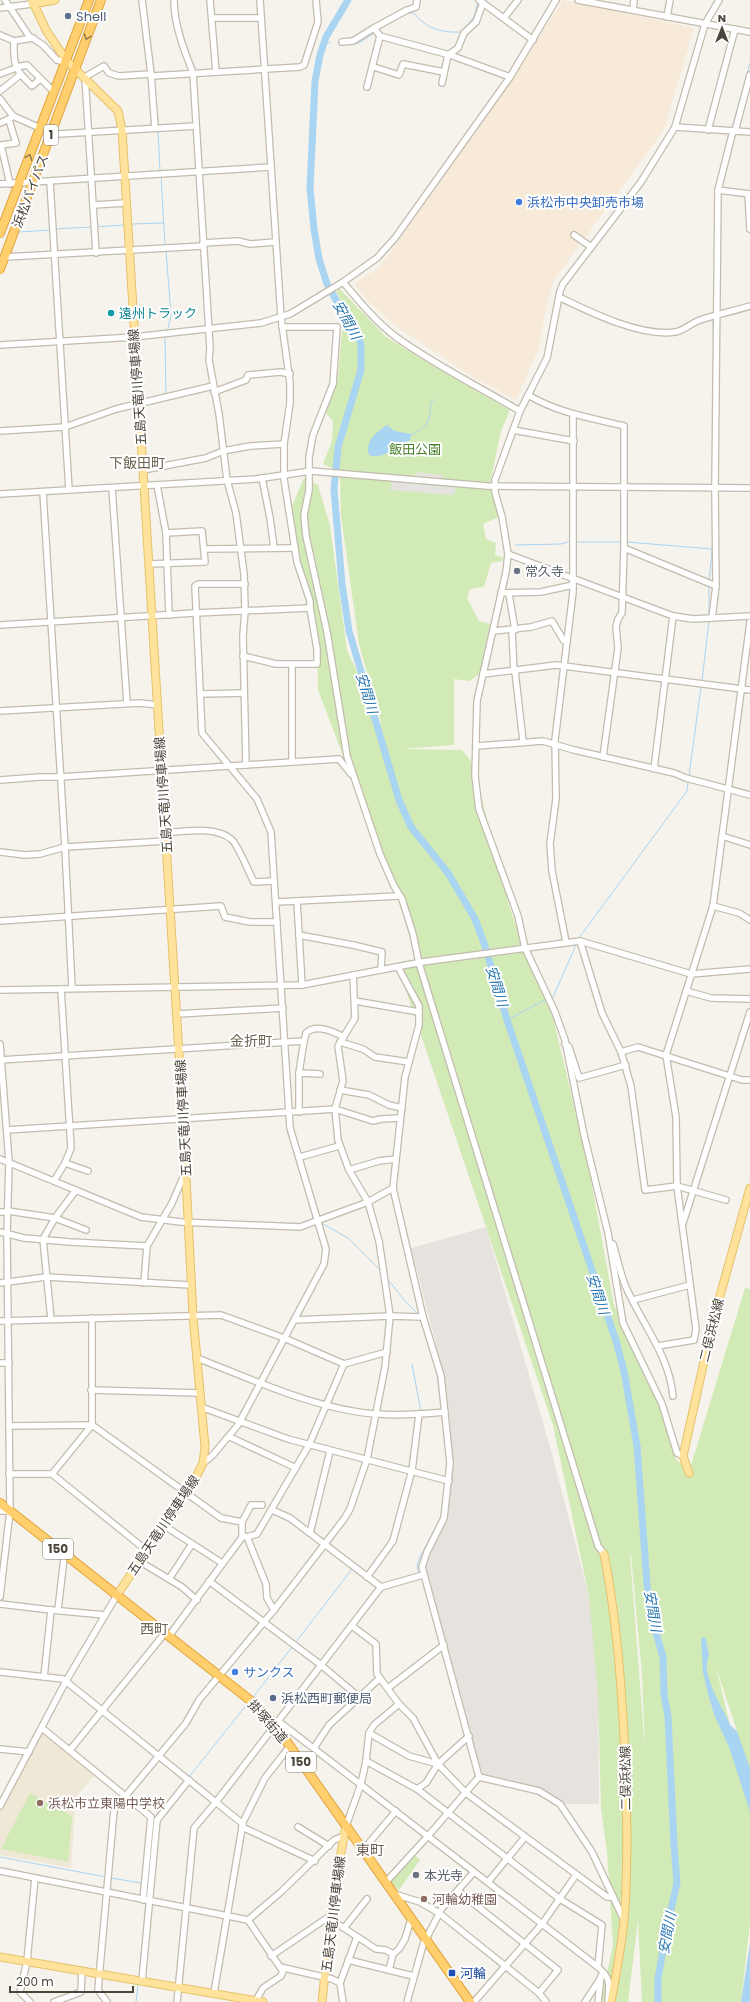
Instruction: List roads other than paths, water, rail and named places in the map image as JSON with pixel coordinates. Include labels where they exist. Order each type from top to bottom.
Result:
[{"type":"highway","name":"浜松バイパス","points":[[0,233],[89,0]]},
{"type":"highway","name":"浜松バイパス","points":[[0,270],[76,69],[100,0]]},
{"type":"highway","name":"掛塚街道","points":[[0,1503],[251,1700],[277,1723],[290,1746],[470,2002]]},
{"type":"main road","points":[[32,2],[55,0]]},
{"type":"main road","name":"五島天竜川停車場線","points":[[32,2],[65,61],[85,77],[118,111],[122,130],[177,1014],[189,1222],[191,1285],[199,1393],[205,1447],[203,1463],[194,1481],[117,1595]]},
{"type":"main road","name":"二俣浜松線","points":[[683,1456],[711,1328],[750,1188]]},
{"type":"main road","points":[[683,1456],[689,1473]]},
{"type":"main road","name":"二俣浜松線","points":[[604,1554],[616,1622],[621,1688],[626,1805],[624,1920],[620,1956],[611,2002]]},
{"type":"main road","name":"五島天竜川停車場線","points":[[322,2002],[335,1876],[346,1826]]},
{"type":"main road","points":[[0,1957],[263,2002]]},
{"type":"street","points":[[5,0],[29,36],[43,45],[57,60],[65,61]]},
{"type":"street","points":[[142,0],[152,75],[155,128]]},
{"type":"street","points":[[174,0],[176,20],[186,56],[193,73],[209,360],[219,414],[227,480],[236,513],[245,584],[243,656],[246,765]]},
{"type":"street","points":[[210,0],[216,72]]},
{"type":"street","points":[[243,656],[276,664],[317,664],[317,649],[310,601],[297,562],[284,475],[284,444],[290,403],[290,374],[281,318],[260,0]]},
{"type":"street","points":[[96,252],[85,77],[104,66],[109,74],[119,76],[300,67],[304,64],[318,22],[316,0]]},
{"type":"street","points":[[342,42],[354,41],[376,31],[407,10],[416,7],[417,0]]},
{"type":"street","points":[[504,18],[518,0]]},
{"type":"street","points":[[0,344],[134,337],[249,326],[281,318],[343,282],[377,258],[395,238],[510,77],[556,0]]},
{"type":"street","points":[[578,0],[602,2],[633,10],[750,32]]},
{"type":"street","points":[[633,10],[634,0]]},
{"type":"street","points":[[668,17],[670,0]]},
{"type":"street","points":[[673,1396],[672,1380],[658,1346],[625,1285],[606,1225],[584,1135],[565,1040],[555,1012],[525,948],[518,916],[481,818],[475,776],[477,701],[494,631],[506,572],[508,554],[495,480],[512,430],[547,358],[563,284],[641,182],[675,127],[705,24],[718,0]]},
{"type":"street","points":[[442,83],[448,56],[458,48],[464,33],[476,22],[481,1],[533,40]]},
{"type":"street","points":[[0,8],[10,8],[32,2]]},
{"type":"street","points":[[212,18],[261,18]]},
{"type":"street","points":[[708,130],[735,29]]},
{"type":"street","points":[[376,31],[450,55],[510,77]]},
{"type":"street","points":[[367,87],[374,67],[376,31]]},
{"type":"street","points":[[0,35],[14,41],[32,38]]},
{"type":"street","points":[[14,41],[16,68],[20,75],[32,86],[40,79]]},
{"type":"street","points":[[374,67],[399,75],[403,64],[444,72]]},
{"type":"street","points":[[0,74],[27,65],[54,92]]},
{"type":"street","points":[[0,91],[20,75]]},
{"type":"street","points":[[712,618],[716,586],[715,488],[718,190],[750,75]]},
{"type":"street","points":[[0,99],[11,118],[16,143],[1,145],[10,184]]},
{"type":"street","points":[[0,123],[11,118],[40,128]]},
{"type":"street","points":[[52,133],[58,134],[196,126]]},
{"type":"street","points":[[675,127],[750,132]]},
{"type":"street","points":[[0,184],[271,168]]},
{"type":"street","points":[[50,182],[69,490]]},
{"type":"street","points":[[718,190],[749,194],[750,229]]},
{"type":"street","points":[[93,205],[126,203]]},
{"type":"street","points":[[574,235],[591,247]]},
{"type":"street","points":[[5,257],[130,251],[203,245],[238,240],[250,244],[275,242]]},
{"type":"street","points":[[343,282],[364,306],[395,336],[520,412]]},
{"type":"street","points":[[559,297],[593,315],[649,331],[676,332],[699,321],[750,306]]},
{"type":"street","points":[[282,327],[337,326],[333,384],[313,435],[304,515],[306,536],[323,609],[347,756],[380,854],[399,896],[413,934],[419,963],[492,1194],[598,1546],[604,1554]]},
{"type":"street","points":[[0,431],[65,427],[139,403],[214,389],[246,380],[248,375],[281,372],[290,374]]},
{"type":"street","points":[[528,395],[540,402],[573,415],[624,426],[625,487],[622,613],[618,619],[616,627],[618,648],[603,757]]},
{"type":"street","points":[[566,942],[550,854],[556,799],[554,744],[573,585],[573,415]]},
{"type":"street","points":[[512,430],[574,441]]},
{"type":"street","points":[[143,470],[206,458],[223,451],[250,446],[284,444]]},
{"type":"street","points":[[0,494],[262,478],[309,471],[361,477],[495,486],[750,488]]},
{"type":"street","points":[[262,478],[274,548]]},
{"type":"street","points":[[157,485],[166,533],[169,615]]},
{"type":"street","points":[[112,488],[127,703]]},
{"type":"street","points":[[43,492],[65,847],[72,988]]},
{"type":"street","points":[[148,564],[205,562],[202,532],[166,533]]},
{"type":"street","points":[[624,544],[716,586]]},
{"type":"street","points":[[204,549],[295,548]]},
{"type":"street","points":[[508,554],[673,616],[693,619],[750,616]]},
{"type":"street","points":[[203,1463],[212,1456],[230,1437],[324,1264],[326,1249],[300,1157],[290,1128],[271,832],[258,799],[202,733],[195,613],[195,586],[198,584],[245,584]]},
{"type":"street","points":[[501,593],[541,592],[573,585]]},
{"type":"street","points":[[509,594],[514,630],[515,671],[523,741]]},
{"type":"street","points":[[0,625],[245,610],[310,608]]},
{"type":"street","points":[[654,769],[673,616]]},
{"type":"street","points":[[494,631],[531,628],[552,621],[564,641],[567,642]]},
{"type":"street","points":[[658,1346],[694,1340],[696,1329],[678,1186],[677,1126],[666,1055],[713,906],[750,622]]},
{"type":"street","points":[[292,664],[292,762]]},
{"type":"street","points":[[483,674],[556,665],[750,690]]},
{"type":"street","points":[[200,694],[244,693]]},
{"type":"street","points":[[0,711],[127,703],[157,705]]},
{"type":"street","points":[[477,746],[523,741],[543,741],[750,795]]},
{"type":"street","points":[[0,780],[40,777],[60,778],[339,759],[353,776]]},
{"type":"street","points":[[165,833],[199,830],[225,836],[233,841],[254,882],[274,880]]},
{"type":"street","points":[[722,836],[750,845]]},
{"type":"street","points":[[0,852],[33,854],[65,847],[166,841]]},
{"type":"street","points":[[276,902],[399,896]]},
{"type":"street","points":[[296,901],[302,985]]},
{"type":"street","points":[[0,921],[221,906],[224,917],[250,922],[277,922]]},
{"type":"street","points":[[713,906],[739,914],[750,920]]},
{"type":"street","points":[[298,935],[382,952],[381,970]]},
{"type":"street","points":[[580,941],[602,1013],[626,1064],[633,1094],[645,1190],[678,1186],[726,1200]]},
{"type":"street","points":[[0,990],[302,985],[419,963],[580,941],[691,974],[750,969]]},
{"type":"street","points":[[398,967],[416,1000],[419,1012],[418,1030],[405,1077],[393,1188],[423,1317],[441,1376],[450,1463],[444,1518],[423,1562],[423,1575],[444,1645],[479,1776]]},
{"type":"street","points":[[107,2002],[98,1990],[114,1810],[186,1723],[199,1700],[274,1610],[350,1509],[367,1459],[377,1414],[387,1352],[390,1316],[379,1241],[368,1202],[349,1170],[339,1146],[335,1109],[343,1081],[338,1046],[355,1018],[353,975]]},
{"type":"street","points":[[54,1181],[65,1163],[71,1148],[61,988]]},
{"type":"street","points":[[686,991],[711,998],[750,999]]},
{"type":"street","points":[[355,1001],[419,1012]]},
{"type":"street","points":[[177,1014],[283,1008]]},
{"type":"street","points":[[683,1226],[750,1012]]},
{"type":"street","points":[[299,1112],[299,1073],[306,1033],[314,1029],[331,1031],[344,1038]]},
{"type":"street","points":[[0,1060],[304,1041]]},
{"type":"street","points":[[340,1042],[363,1049],[375,1057],[409,1062]]},
{"type":"street","points":[[0,1044],[0,1060],[9,1162],[7,1234],[10,1511],[0,1597]]},
{"type":"street","points":[[565,1044],[569,1047],[579,1078],[626,1064]]},
{"type":"street","points":[[621,1052],[638,1047],[730,1076],[750,1080]]},
{"type":"street","points":[[299,1073],[320,1074]]},
{"type":"street","points":[[340,1090],[369,1095],[389,1105],[402,1108]]},
{"type":"street","points":[[7,1130],[335,1109],[373,1121],[400,1118]]},
{"type":"street","points":[[300,1157],[339,1146]]},
{"type":"street","points":[[0,1159],[141,1217],[160,1220],[300,1227],[368,1202],[393,1188]]},
{"type":"street","points":[[349,1170],[379,1161],[396,1159]]},
{"type":"street","points":[[65,1163],[88,1171]]},
{"type":"street","points":[[144,1283],[147,1246],[160,1220],[172,1203],[186,1170]]},
{"type":"street","points":[[51,1319],[42,1239],[55,1218],[76,1190]]},
{"type":"street","points":[[0,1212],[55,1218],[86,1230]]},
{"type":"street","points":[[606,1225],[623,1324],[662,1404],[677,1452],[683,1456]]},
{"type":"street","points":[[0,1232],[70,1242],[147,1246]]},
{"type":"street","points":[[0,1263],[8,1263]]},
{"type":"street","points":[[0,1283],[46,1277],[191,1285]]},
{"type":"street","points":[[633,1300],[690,1285]]},
{"type":"street","points":[[0,1321],[221,1315],[284,1338],[344,1364],[387,1352]]},
{"type":"street","points":[[294,1320],[390,1316],[423,1317]]},
{"type":"street","points":[[52,1474],[92,1425],[92,1318]]},
{"type":"street","points":[[197,1358],[260,1383],[327,1404],[377,1414],[418,1414],[445,1412]]},
{"type":"street","points":[[0,1363],[9,1363]]},
{"type":"street","points":[[70,1750],[102,1710],[197,1600],[222,1562],[245,1537],[258,1534],[309,1446],[344,1364]]},
{"type":"street","points":[[91,1390],[199,1393]]},
{"type":"street","points":[[201,1407],[309,1446],[412,1470],[449,1481]]},
{"type":"street","points":[[368,1575],[393,1541],[412,1470],[418,1414]]},
{"type":"street","points":[[9,1426],[92,1425],[185,1494],[221,1518],[242,1522]]},
{"type":"street","points":[[230,1437],[296,1468]]},
{"type":"street","points":[[310,1533],[330,1451]]},
{"type":"street","points":[[9,1474],[52,1474],[146,1550]]},
{"type":"street","points":[[262,1505],[251,1505],[242,1522],[241,1528],[266,1584],[266,1598],[272,1603],[274,1610]]},
{"type":"street","points":[[272,1510],[290,1518],[354,1567],[368,1575],[381,1588]]},
{"type":"street","points":[[0,1511],[10,1511]]},
{"type":"street","points":[[163,1525],[222,1562]]},
{"type":"street","points":[[169,1579],[192,1544]]},
{"type":"street","points":[[58,1610],[64,1558],[66,1555]]},
{"type":"street","points":[[139,1561],[169,1579],[197,1600]]},
{"type":"street","points":[[177,2002],[194,1828],[216,1802],[381,1588],[423,1575]]},
{"type":"street","points":[[210,1581],[321,1665],[359,1697]]},
{"type":"street","points":[[0,1806],[66,1681],[117,1595]]},
{"type":"street","points":[[0,1604],[105,1615]]},
{"type":"street","points":[[44,1677],[51,1610]]},
{"type":"street","points":[[352,1626],[376,1644],[377,1674],[413,1718],[438,1764],[466,1793],[607,1897],[612,1895]]},
{"type":"street","points":[[388,1688],[444,1645]]},
{"type":"street","points":[[0,1672],[63,1679],[159,1755],[243,1825],[315,1861]]},
{"type":"street","points":[[314,1748],[329,1725],[380,1678]]},
{"type":"street","points":[[346,1826],[361,1784],[366,1761],[369,1733],[374,1726],[400,1704]]},
{"type":"street","points":[[277,1723],[314,1748],[598,1967],[609,1980],[608,2002]]},
{"type":"street","points":[[42,1728],[151,1817],[143,1900]]},
{"type":"street","points":[[369,1733],[409,1756],[438,1764]]},
{"type":"street","points":[[417,1789],[426,1783],[438,1764],[469,1736]]},
{"type":"street","points":[[214,1993],[243,1825],[265,1778],[290,1746]]},
{"type":"street","points":[[0,1749],[29,1752]]},
{"type":"street","points":[[366,1761],[417,1789],[560,1899],[602,1925],[598,1967]]},
{"type":"street","points":[[479,1776],[539,1791],[560,1804],[592,1852],[624,1920]]},
{"type":"street","points":[[386,1882],[449,1813],[479,1776]]},
{"type":"street","points":[[140,1981],[150,1901],[157,1820],[188,1779]]},
{"type":"street","points":[[363,1850],[396,1811]]},
{"type":"street","points":[[298,1827],[329,1846]]},
{"type":"street","points":[[248,1920],[315,1861],[334,1840],[344,1836]]},
{"type":"street","points":[[488,1882],[525,1837]]},
{"type":"street","points":[[0,1871],[248,1920],[271,1956],[283,1971],[282,1976],[263,1988],[255,2001]]},
{"type":"street","points":[[407,2002],[413,1976],[425,1938],[439,1913],[474,1872]]},
{"type":"street","points":[[474,2002],[489,1987],[504,1966],[542,1924],[576,1875]]},
{"type":"street","points":[[30,2002],[20,1992],[27,1961],[35,1878]]},
{"type":"street","points":[[458,1891],[558,1970],[539,1993]]},
{"type":"street","points":[[394,1894],[420,1902],[439,1913],[539,1993],[546,2002]]},
{"type":"street","points":[[344,1928],[367,1899]]},
{"type":"street","points":[[271,1956],[330,1917],[376,1949],[393,1954]]},
{"type":"street","points":[[389,1970],[393,1954],[399,1949],[405,1939],[411,1919]]},
{"type":"street","points":[[343,2002],[340,1983],[357,1937]]},
{"type":"street","points":[[348,1960],[413,1976]]},
{"type":"street","points":[[280,1967],[340,1983]]},
{"type":"street","points":[[54,2002],[81,1992],[82,1970]]},
{"type":"street","points":[[585,2002],[603,1974]]},
{"type":"street","points":[[598,2002],[603,1974]]},
{"type":"water","points":[[387,425],[395,431],[411,434],[410,440],[380,456],[369,455],[368,450],[372,437]]},
{"type":"water","points":[[704,1637],[706,1639],[709,1656],[707,1671],[710,1681],[718,1701],[731,1726],[737,1731],[750,1768],[750,1812],[729,1747],[715,1717],[708,1694],[703,1672],[701,1639]]},
{"type":"water","points":[[750,1943],[750,2002],[741,2002]]},
{"type":"waterway","points":[[145,0],[154,73]]},
{"type":"waterway","name":"安間川","points":[[348,0],[326,37],[320,55],[315,81],[310,188],[319,259],[327,284],[341,309],[357,331],[361,345],[361,370],[338,447],[334,489],[342,584],[349,631],[399,800],[411,827],[448,873],[475,919],[484,943],[507,1020],[616,1341],[624,1371],[637,1446],[650,1612],[663,1657],[664,1694],[668,1717],[677,1883],[666,1932],[658,1979],[658,2002]]},
{"type":"waterway","points":[[464,29],[474,17],[478,2]]},
{"type":"waterway","points":[[408,13],[414,13],[424,23],[435,29],[447,32],[462,32]]},
{"type":"waterway","points":[[378,29],[386,25]]},
{"type":"waterway","points":[[340,45],[359,43],[374,33]]},
{"type":"waterway","name":"安間川","points":[[325,42],[330,43]]},
{"type":"waterway","points":[[732,128],[750,63]]},
{"type":"waterway","points":[[154,78],[158,127]]},
{"type":"waterway","points":[[158,130],[160,171]]},
{"type":"waterway","points":[[161,176],[165,246]]},
{"type":"waterway","points":[[132,224],[163,223]]},
{"type":"waterway","points":[[96,227],[124,225]]},
{"type":"waterway","points":[[54,229],[91,227]]},
{"type":"waterway","points":[[20,232],[51,230]]},
{"type":"waterway","points":[[166,250],[171,316],[167,332]]},
{"type":"waterway","points":[[714,301],[714,314]]},
{"type":"waterway","points":[[713,319],[714,362]]},
{"type":"waterway","points":[[165,337],[166,395]]},
{"type":"waterway","points":[[713,397],[713,450]]},
{"type":"waterway","points":[[411,435],[427,423],[430,415],[430,404],[434,399]]},
{"type":"waterway","points":[[515,545],[561,544],[570,541]]},
{"type":"waterway","points":[[709,582],[713,541]]},
{"type":"waterway","points":[[575,542],[622,542]]},
{"type":"waterway","points":[[627,542],[712,549]]},
{"type":"waterway","points":[[709,585],[709,616]]},
{"type":"waterway","points":[[702,681],[709,621]]},
{"type":"waterway","points":[[689,776],[701,687]]},
{"type":"waterway","points":[[579,938],[687,791],[688,782]]},
{"type":"waterway","points":[[252,788],[260,797],[264,809]]},
{"type":"waterway","points":[[552,997],[576,945]]},
{"type":"waterway","points":[[507,1020],[545,1000]]},
{"type":"waterway","points":[[321,1223],[348,1238],[380,1270]]},
{"type":"waterway","points":[[386,1277],[404,1300],[418,1314]]},
{"type":"waterway","points":[[420,1319],[431,1352]]},
{"type":"waterway","points":[[412,1364],[421,1412]]},
{"type":"waterway","points":[[437,1373],[441,1407]]},
{"type":"waterway","points":[[447,1461],[447,1468]]},
{"type":"waterway","points":[[419,1574],[417,1566],[419,1559],[442,1515]]},
{"type":"waterway","points":[[296,1642],[352,1569]]},
{"type":"waterway","points":[[253,1697],[293,1646]]},
{"type":"waterway","points":[[189,1777],[248,1703]]},
{"type":"waterway","points":[[146,1898],[154,1818],[173,1796]]},
{"type":"waterway","points":[[0,1857],[106,1877]]},
{"type":"waterway","points":[[111,1878],[141,1883]]},
{"type":"waterway","points":[[139,1978],[146,1903]]},
{"type":"waterway","points":[[136,2002],[138,1985]]},
{"type":"place","name":"Shell","points":[[68,16]]},
{"type":"place","name":"浜松市中央卸売市場","points":[[519,202]]},
{"type":"place","name":"遠州トラック","points":[[111,313]]},
{"type":"place","name":"常久寺","points":[[517,571]]},
{"type":"place","name":"サンクス","points":[[235,1672]]},
{"type":"place","name":"浜松西町郵便局","points":[[273,1698]]},
{"type":"place","name":"浜松市立東陽中学校","points":[[40,1803]]},
{"type":"place","name":"本光寺","points":[[416,1875]]},
{"type":"place","name":"河輪幼稚園","points":[[424,1899]]},
{"type":"place","name":"河輪","points":[[452,1973]]},
{"type":"district","name":"下飯田町","points":[[137,463]]},
{"type":"district","name":"金折町","points":[[251,1041]]},
{"type":"district","name":"西町","points":[[154,1629]]},
{"type":"district","name":"東町","points":[[370,1850]]},
{"type":"park label","name":"飯田公園","points":[[415,449]]}]
